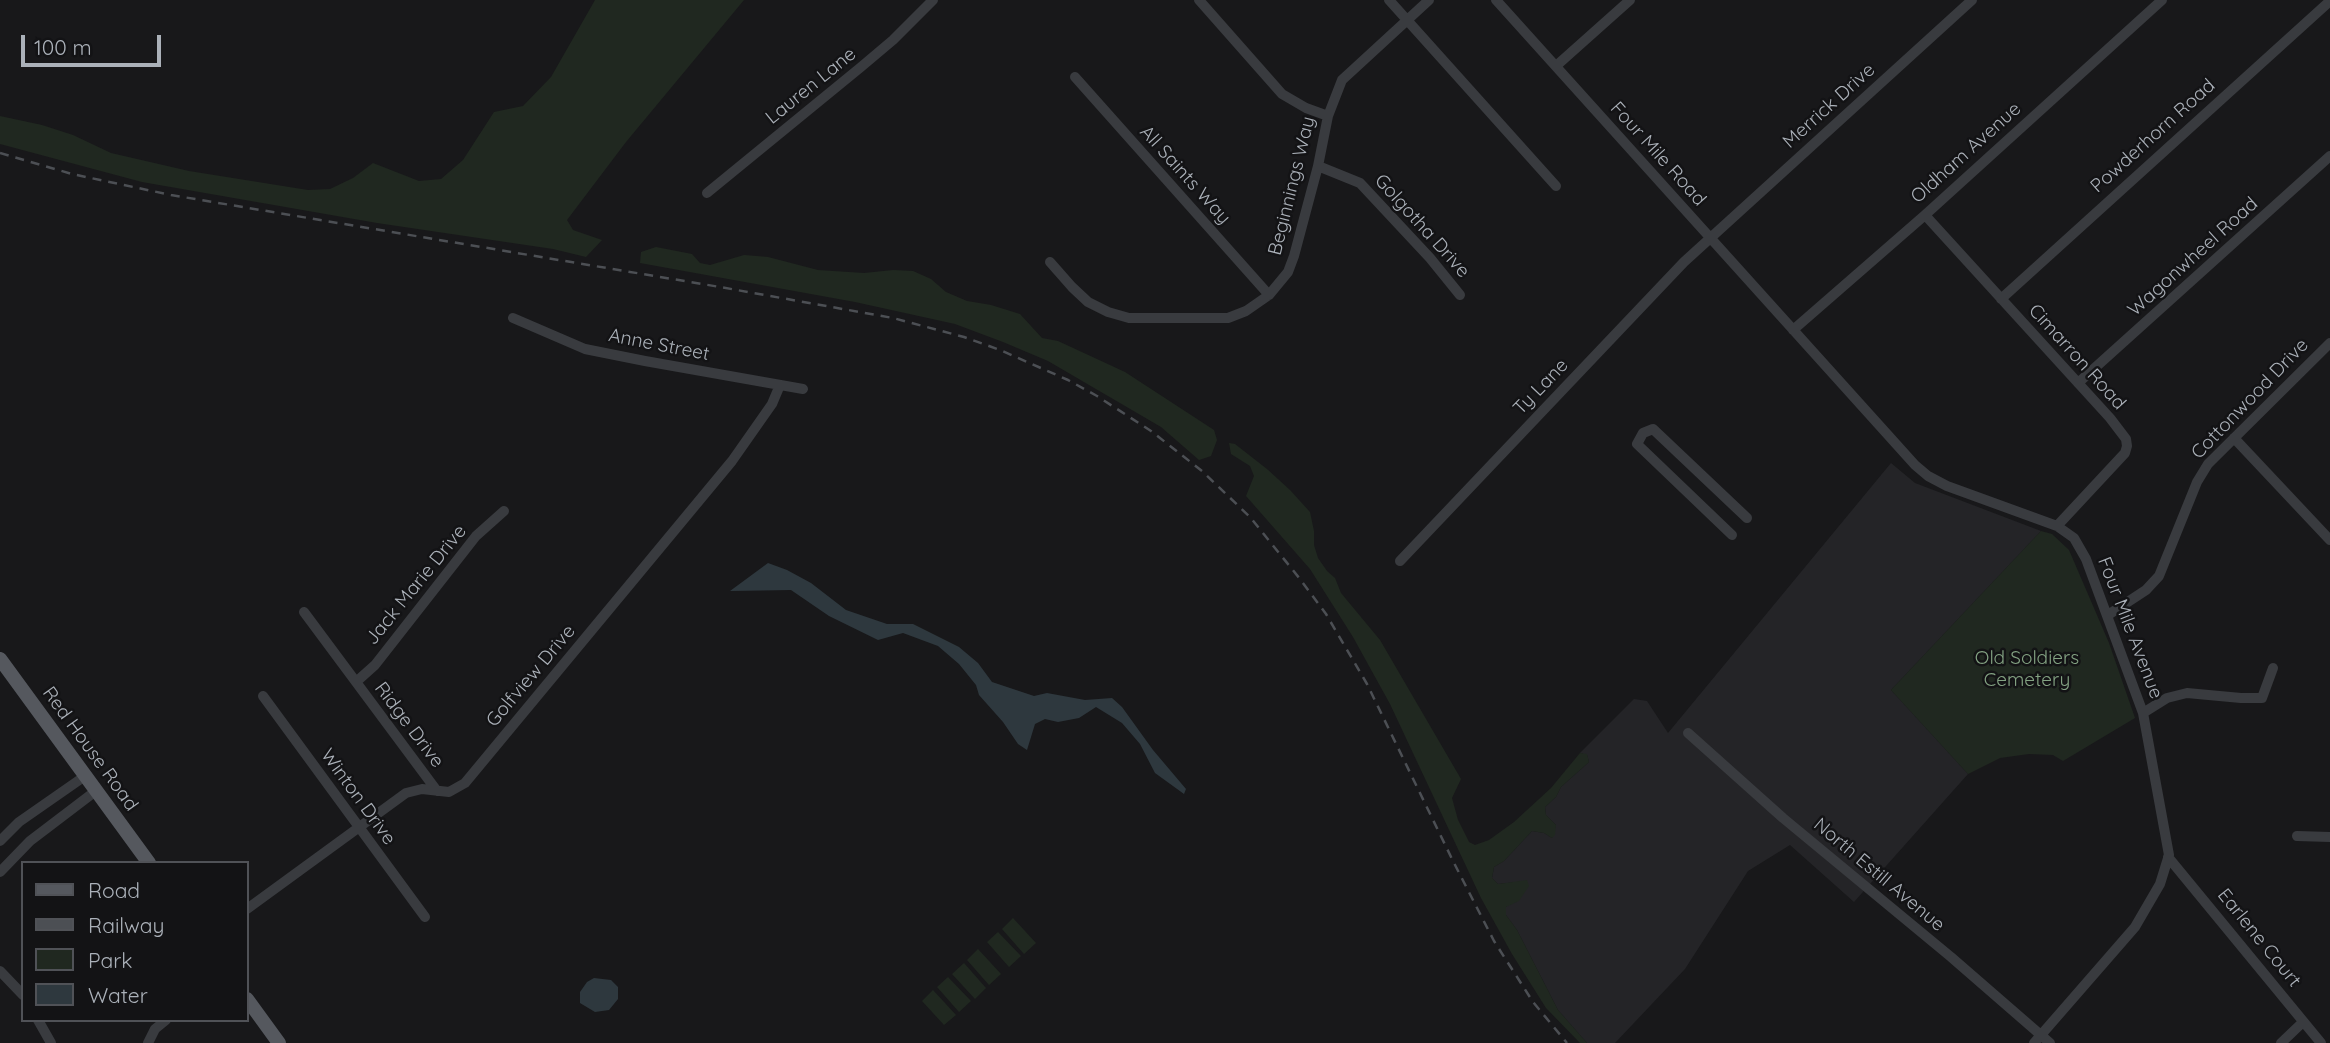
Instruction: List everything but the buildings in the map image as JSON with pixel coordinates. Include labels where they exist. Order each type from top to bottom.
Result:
[{"type":"main road","name":"Red House Road","points":[[1,664],[97,789],[148,861]]},
{"type":"main road","points":[[248,1000],[279,1043]]},
{"type":"street","name":"Lauren Lane","points":[[707,193],[893,40],[933,0]]},
{"type":"street","points":[[1199,0],[1282,94],[1306,108],[1328,116]]},
{"type":"street","points":[[1389,0],[1556,186]]},
{"type":"street","name":"Beginnings Way","points":[[1050,262],[1088,302],[1129,318],[1228,318],[1246,311],[1269,295],[1288,272],[1318,166],[1328,116],[1342,80],[1430,0]]},
{"type":"street","name":"Four Mile Road","points":[[1496,0],[1793,330]]},
{"type":"street","points":[[1556,66],[1630,0]]},
{"type":"street","name":"Merrick Drive","points":[[1709,238],[1972,0]]},
{"type":"street","name":"Oldham Avenue","points":[[1793,330],[1925,215],[2162,0]]},
{"type":"street","name":"Powderhorn Road","points":[[2001,299],[2330,1]]},
{"type":"street","name":"All Saints Way","points":[[1075,77],[1269,295]]},
{"type":"street","name":"Wagonwheel Road","points":[[2078,383],[2330,156]]},
{"type":"street","name":"Golgotha Drive","points":[[1318,166],[1360,183],[1460,295]]},
{"type":"street","name":"Cimarron Road","points":[[1925,215],[2122,433],[2127,446],[2121,458],[2057,526]]},
{"type":"street","name":"Ty Lane","points":[[1400,561],[1709,238]]},
{"type":"street","name":"Anne Street","points":[[513,318],[585,349],[803,388]]},
{"type":"street","name":"Four Mile Avenue","points":[[1793,330],[1901,451],[1928,476],[1947,486],[2057,526],[2074,538],[2108,615],[2143,713],[2168,857],[2160,884],[2135,927],[2037,1039]]},
{"type":"street","name":"Cottonwood Drive","points":[[2108,615],[2146,590],[2159,576],[2202,473],[2330,343]]},
{"type":"street","name":"Golfview Drive","points":[[248,908],[406,793],[422,789],[449,792],[457,789],[473,775],[732,461],[772,404],[780,385]]},
{"type":"street","points":[[1732,534],[1637,444],[1643,433],[1653,429],[1747,518]]},
{"type":"street","points":[[2234,438],[2330,540]]},
{"type":"street","name":"Jack Marie Drive","points":[[356,682],[375,665],[477,536],[504,511]]},
{"type":"street","name":"Ridge Drive","points":[[304,612],[438,791]]},
{"type":"street","points":[[2143,713],[2167,698],[2187,693],[2262,698],[2273,668]]},
{"type":"street","name":"Winton Drive","points":[[264,696],[425,917]]},
{"type":"street","name":"North Estill Avenue","points":[[1688,733],[1783,818],[1951,957],[2037,1039],[2050,1043]]},
{"type":"street","points":[[0,840],[35,810],[85,776]]},
{"type":"street","points":[[0,872],[30,841],[97,789]]},
{"type":"street","points":[[2297,836],[2330,837]]},
{"type":"street","name":"Earlene Court","points":[[2168,857],[2321,1043]]},
{"type":"street","points":[[0,971],[21,993]]},
{"type":"street","points":[[39,1022],[51,1043]]},
{"type":"street","points":[[148,1043],[155,1029],[164,1022]]},
{"type":"street","points":[[2281,1043],[2303,1022]]},
{"type":"shaded area","points":[[1891,463],[1915,483],[2041,531],[1891,690],[1968,774],[1854,902],[1790,845],[1748,871],[1685,969],[1615,1043],[1587,1043],[1558,1010],[1517,930],[1506,915],[1506,907],[1527,881],[1498,884],[1492,878],[1494,867],[1504,861],[1532,831],[1552,838],[1556,825],[1546,815],[1545,807],[1556,797],[1561,787],[1589,762],[1587,755],[1580,753],[1634,699],[1647,701],[1668,733]]},
{"type":"green space","points":[[595,0],[744,0],[626,142],[567,220],[573,230],[602,240],[586,257],[553,249],[377,223],[142,182],[0,144],[0,116],[73,135],[111,153],[189,171],[308,190],[330,189],[353,178],[373,163],[419,181],[441,179],[463,160],[494,112],[523,106],[551,77]]},
{"type":"green space","points":[[656,247],[692,254],[700,263],[710,265],[744,255],[768,257],[818,270],[864,273],[913,271],[931,279],[946,292],[967,301],[1020,314],[1042,338],[1058,341],[1125,372],[1214,430],[1217,440],[1211,456],[1199,460],[1161,427],[1048,361],[1003,342],[955,324],[855,302],[640,263],[641,252]]},
{"type":"green space","points":[[1229,443],[1235,444],[1267,469],[1310,512],[1318,558],[1335,578],[1341,593],[1380,640],[1461,779],[1452,798],[1458,820],[1469,842],[1475,845],[1489,840],[1514,822],[1551,788],[1580,753],[1587,754],[1589,762],[1561,787],[1556,797],[1545,807],[1546,815],[1556,825],[1555,835],[1552,838],[1532,831],[1504,861],[1494,867],[1492,878],[1498,884],[1527,880],[1529,886],[1519,901],[1506,907],[1506,915],[1517,930],[1558,1010],[1587,1043],[1580,1043],[1546,1008],[1512,954],[1481,898],[1390,704],[1353,637],[1310,569],[1246,496],[1254,476],[1250,466],[1231,454]]},
{"type":"green space","name":"Old Soldiers Cemetery","points":[[2041,531],[2052,534],[2069,550],[2109,643],[2135,718],[2063,761],[2053,755],[2029,754],[2000,758],[1968,774],[1891,690]]},
{"type":"green space","points":[[1013,918],[1036,943],[1024,954],[1002,929]]},
{"type":"green space","points":[[998,932],[1021,956],[1009,967],[987,942]]},
{"type":"green space","points":[[978,949],[1001,974],[989,985],[967,960]]},
{"type":"green space","points":[[964,963],[986,988],[975,999],[952,974]]},
{"type":"green space","points":[[948,977],[971,1001],[959,1012],[937,987]]},
{"type":"green space","points":[[933,990],[956,1015],[944,1025],[922,1001]]},
{"type":"water","points":[[768,563],[811,583],[846,610],[887,624],[913,624],[959,647],[978,663],[992,682],[1034,696],[1047,693],[1085,700],[1112,698],[1186,789],[1184,794],[1155,773],[1140,744],[1122,723],[1096,707],[1079,718],[1058,722],[1045,719],[1035,724],[1027,750],[1018,744],[979,695],[976,685],[959,664],[938,646],[903,633],[878,640],[829,616],[791,590],[730,591]]},
{"type":"water","points":[[594,978],[611,980],[618,987],[618,999],[609,1010],[595,1012],[580,1003],[580,992],[587,982]]},
{"type":"railway","points":[[0,153],[72,174],[171,195],[893,318],[964,337],[1000,350],[1097,396],[1151,431],[1202,471],[1250,517],[1326,614],[1367,684],[1494,941],[1533,1002],[1567,1043]]}]
